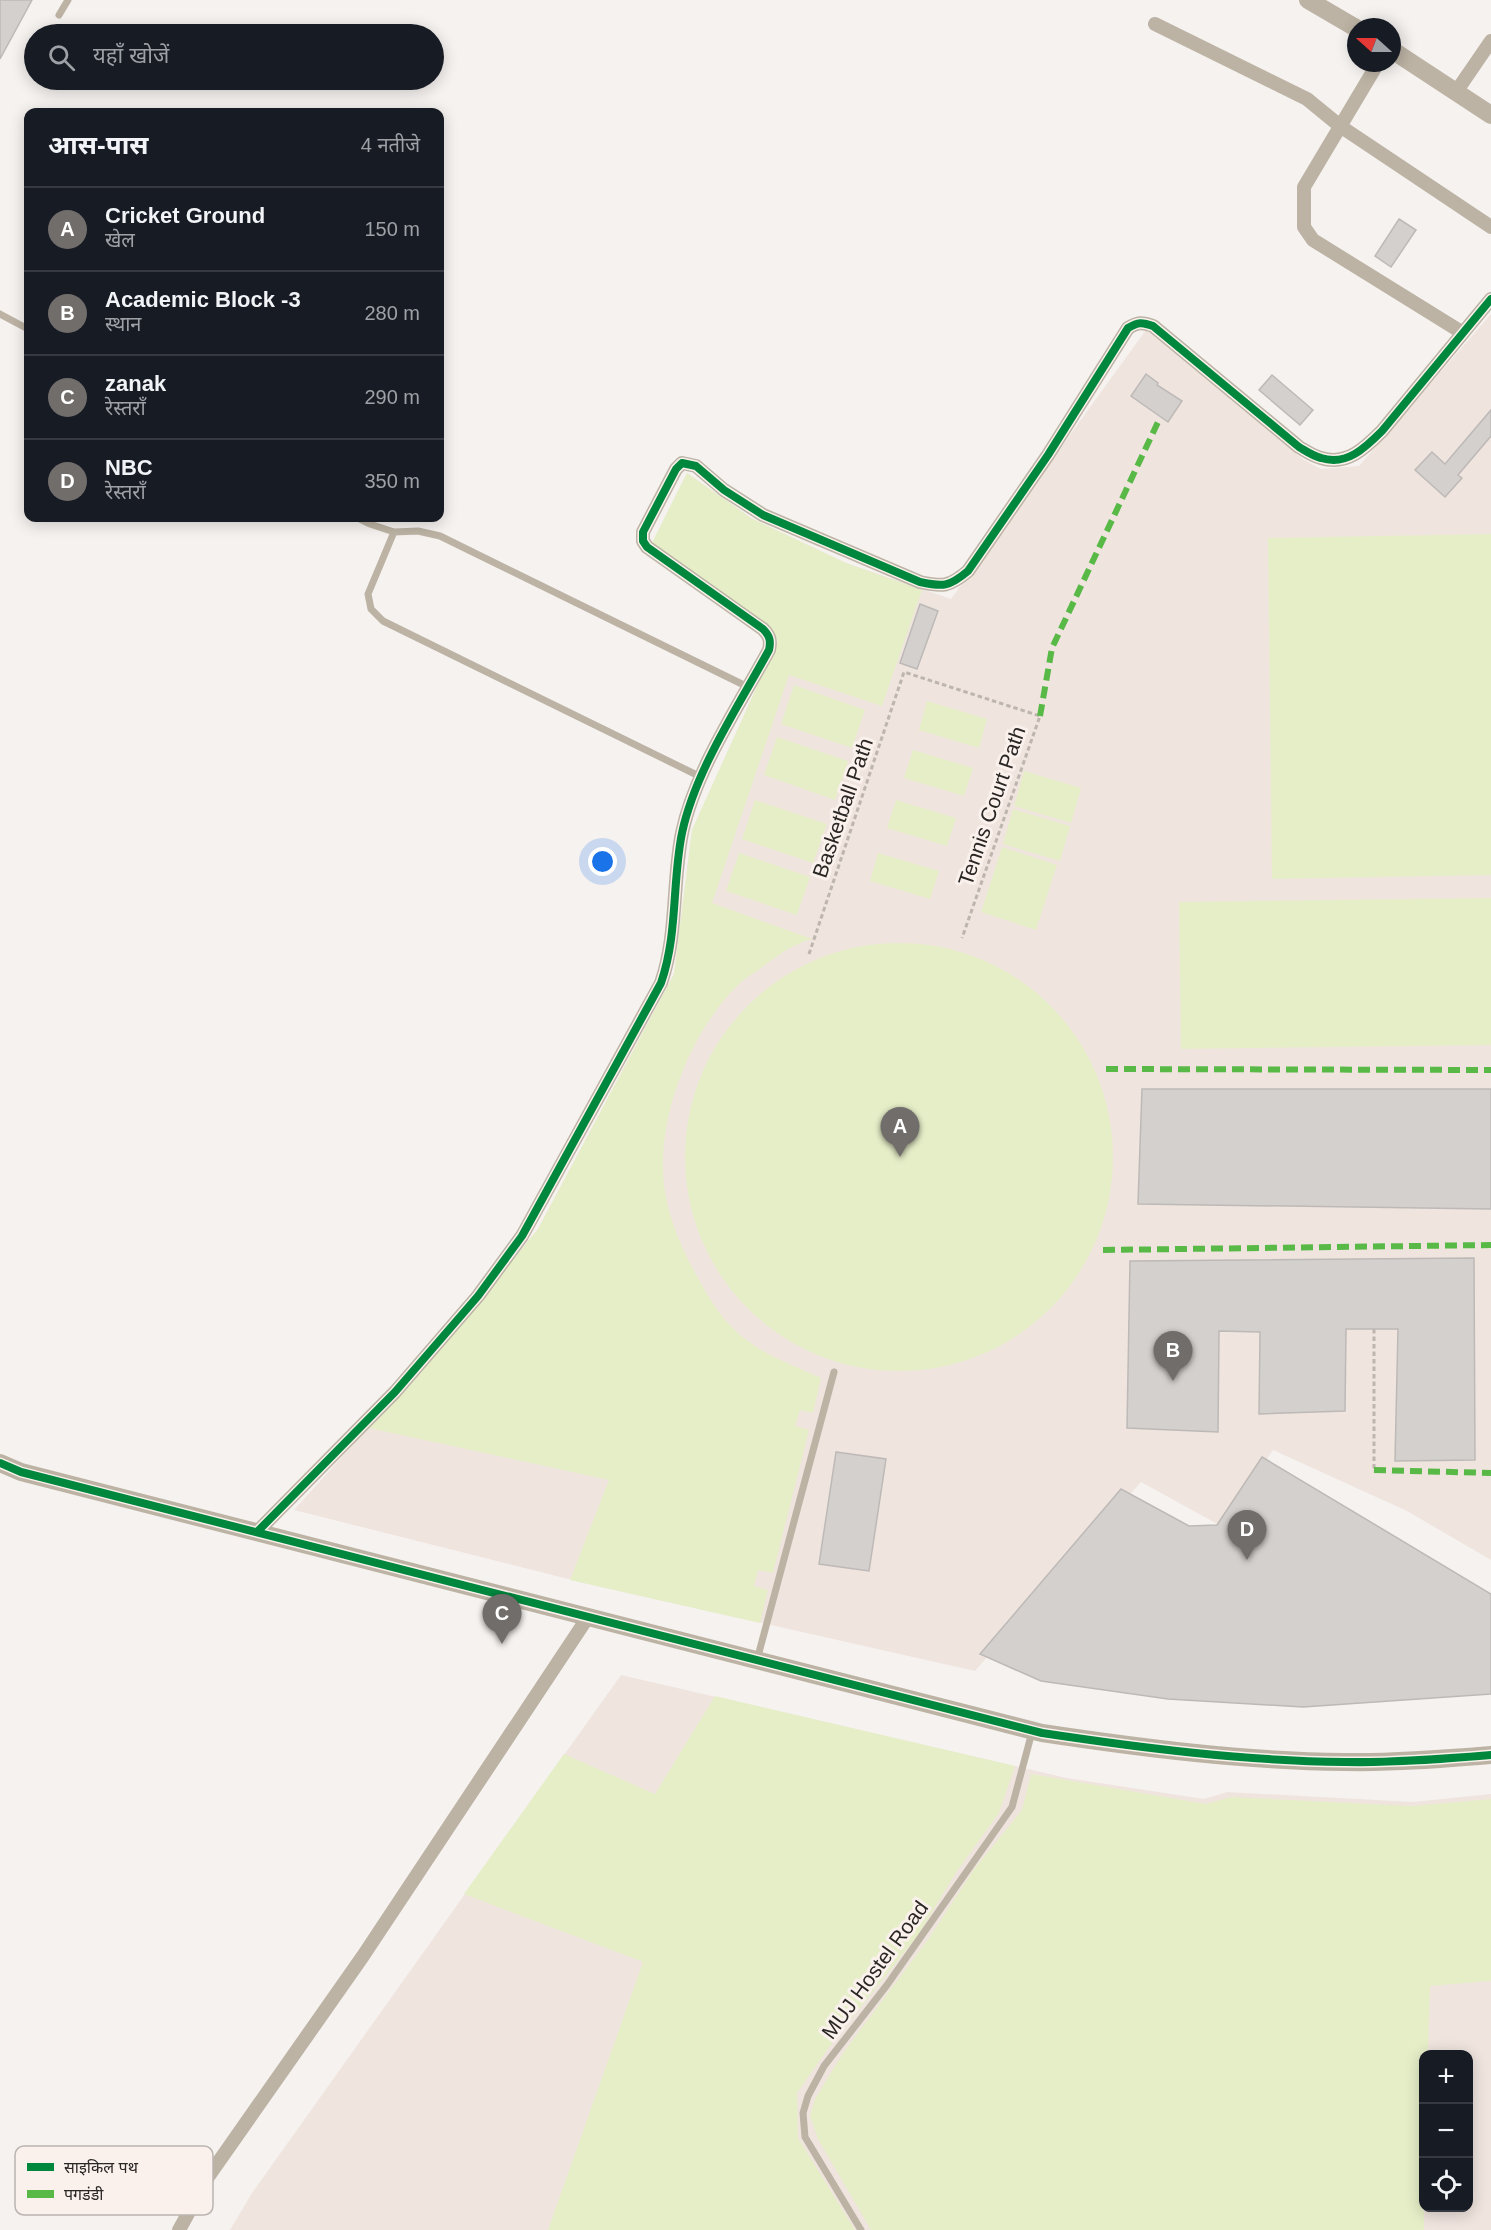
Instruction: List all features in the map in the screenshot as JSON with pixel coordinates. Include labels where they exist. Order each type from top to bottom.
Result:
[{"type":"street","points":[[1308,0],[1347,23]]},
{"type":"street","points":[[1155,24],[1307,99],[1340,126],[1491,228]]},
{"type":"street","points":[[1456,92],[1491,41]]},
{"type":"street","points":[[1401,56],[1491,115]]},
{"type":"street","points":[[1373,72],[1304,187],[1304,227],[1313,240],[1463,333]]},
{"type":"street","points":[[257,1532],[395,1392],[478,1296],[522,1236],[661,982],[668,962],[672,937],[677,862],[683,830],[701,777],[769,650],[771,642],[768,635],[647,547],[643,541],[643,532],[676,469],[682,464],[696,466],[724,490],[763,515],[796,531],[920,582],[939,586],[954,584],[968,571],[1048,455],[1128,328],[1136,323],[1143,322],[1153,327],[1299,447],[1321,458],[1342,460],[1362,450],[1382,431],[1491,299]]},
{"type":"street","points":[[0,1463],[21,1472],[1033,1731],[1210,1755],[1346,1762],[1491,1755]]},
{"type":"street","points":[[213,2170],[363,1956],[588,1617]]},
{"type":"street","points":[[179,2230],[187,2215]]},
{"type":"lane","points":[[59,15],[68,0]]},
{"type":"lane","points":[[0,314],[24,327]]},
{"type":"lane","points":[[366,522],[394,532],[418,531],[449,540],[748,687]]},
{"type":"lane","points":[[394,532],[368,594],[371,609],[383,621],[701,777]]},
{"type":"lane","points":[[756,1660],[834,1372]]},
{"type":"lane","name":"MUJ Hostel Road","points":[[861,2230],[805,2137],[803,2113],[808,2096],[824,2066],[887,1985],[1012,1808],[1033,1731]]},
{"type":"path","points":[[1374,1329],[1374,1470]]},
{"type":"shaded area","points":[[1491,314],[1491,1560],[1407,1511],[1273,1450],[1221,1526],[1141,1482],[975,1671],[584,1583],[294,1510],[453,1334],[538,1229],[674,974],[692,830],[778,640],[651,545],[687,473],[751,518],[846,563],[951,599],[1146,330],[1304,460],[1321,469],[1359,466]]},
{"type":"shaded area","points":[[621,1675],[1067,1778],[1204,1799],[1227,1792],[1413,1802],[1491,1794],[1491,2230],[230,2230],[252,2193]]},
{"type":"green space","points":[[687,473],[751,518],[846,563],[922,590],[882,706],[789,675],[712,903],[812,939],[783,952],[745,979],[721,1004],[705,1027],[679,1080],[670,1108],[665,1137],[663,1165],[665,1192],[670,1213],[684,1250],[710,1299],[725,1320],[751,1343],[821,1378],[813,1413],[800,1410],[795,1426],[809,1430],[773,1573],[758,1570],[754,1586],[768,1590],[760,1623],[570,1580],[609,1480],[369,1428],[453,1334],[538,1229],[674,974],[692,830],[778,640],[651,545]]},
{"type":"green space","points":[[1491,534],[1491,875],[1272,879],[1268,538]]},
{"type":"green space","points":[[794,685],[865,710],[852,748],[781,724]]},
{"type":"green space","points":[[927,701],[987,719],[979,748],[919,730]]},
{"type":"green space","points":[[777,737],[848,761],[835,800],[764,775]]},
{"type":"green space","points":[[913,750],[973,768],[964,796],[904,778]]},
{"type":"green space","points":[[1024,771],[1081,788],[1071,823],[1014,806]]},
{"type":"green space","points":[[755,800],[827,824],[813,863],[742,839]]},
{"type":"green space","points":[[896,800],[956,818],[947,846],[887,828]]},
{"type":"green space","points":[[1013,809],[1070,826],[1060,861],[1003,844]]},
{"type":"green space","points":[[1002,847],[1057,865],[1036,930],[981,912]]},
{"type":"green space","points":[[739,853],[810,877],[797,915],[726,891]]},
{"type":"green space","points":[[878,853],[939,871],[930,899],[870,881]]},
{"type":"green space","points":[[1491,898],[1491,1045],[1181,1049],[1179,902]]},
{"type":"green space","points":[[899,943],[941,947],[981,959],[1000,968],[1035,991],[1065,1021],[1088,1056],[1097,1075],[1109,1115],[1113,1157],[1109,1199],[1097,1239],[1088,1258],[1065,1293],[1035,1323],[1000,1346],[981,1355],[941,1367],[899,1371],[857,1367],[817,1355],[798,1346],[763,1323],[733,1293],[710,1258],[701,1239],[689,1199],[685,1157],[689,1115],[701,1075],[710,1056],[733,1021],[763,991],[798,968],[817,959],[857,947]]},
{"type":"green space","points":[[715,1696],[1015,1766],[999,1813],[957,1871],[918,1935],[830,2046],[797,2093],[798,2138],[855,2230],[548,2230],[643,1962],[464,1894],[564,1754],[655,1794]]},
{"type":"green space","points":[[1031,1774],[1206,1804],[1231,1797],[1412,1806],[1491,1799],[1491,1981],[1430,1986],[1428,2050],[1419,2050],[1419,2212],[1424,2212],[1424,2230],[871,2230],[818,2139],[810,2116],[815,2099],[843,2053],[929,1938],[975,1868],[1022,1810]]},
{"type":"building","points":[[0,0],[32,0],[0,59]]},
{"type":"building","points":[[1399,219],[1416,230],[1391,267],[1375,256]]},
{"type":"building","points":[[1146,374],[1158,383],[1157,385],[1182,401],[1168,422],[1131,396]]},
{"type":"building","points":[[1272,375],[1313,410],[1300,425],[1259,390]]},
{"type":"building","points":[[1491,410],[1491,436],[1458,475],[1462,478],[1445,497],[1415,470],[1432,452],[1445,464]]},
{"type":"building","points":[[920,604],[938,611],[917,669],[900,663]]},
{"type":"building","points":[[1142,1089],[1491,1089],[1491,1209],[1138,1204]]},
{"type":"building","points":[[1474,1258],[1475,1460],[1395,1461],[1398,1329],[1346,1329],[1345,1411],[1259,1414],[1260,1332],[1219,1331],[1218,1432],[1127,1428],[1130,1261]]},
{"type":"building","points":[[836,1452],[886,1459],[869,1571],[819,1564]]},
{"type":"building","points":[[1262,1457],[1491,1594],[1491,1694],[1303,1707],[1168,1699],[1041,1681],[980,1654],[1121,1489],[1189,1526],[1217,1525]]},
{"type":"marked path","points":[[1040,716],[1052,648],[1158,422]]},
{"type":"marked path","points":[[1106,1069],[1491,1070]]},
{"type":"marked path","points":[[1103,1250],[1491,1245]]},
{"type":"marked path","points":[[1374,1470],[1491,1473]]},
{"type":"cycle path","points":[[257,1532],[395,1392],[478,1296],[522,1236],[661,983],[670,946],[679,852],[688,810],[707,762],[769,650],[770,644],[769,636],[763,629],[647,547],[643,541],[643,532],[676,469],[682,463],[696,466],[724,490],[763,515],[920,582],[935,585],[951,583],[968,571],[1048,455],[1131,326],[1140,323],[1153,326],[1299,447],[1318,457],[1339,460],[1355,454],[1382,431],[1491,299]]},
{"type":"cycle path","points":[[0,1463],[21,1472],[1042,1733],[1193,1753],[1307,1761],[1381,1762],[1491,1755]]},
{"type":"place","name":"Cricket Ground","points":[[900,1157]]},
{"type":"place","name":"Academic Block -3","points":[[1173,1381]]},
{"type":"place","name":"NBC","points":[[1247,1560]]},
{"type":"place","name":"zanak","points":[[502,1644]]}]
